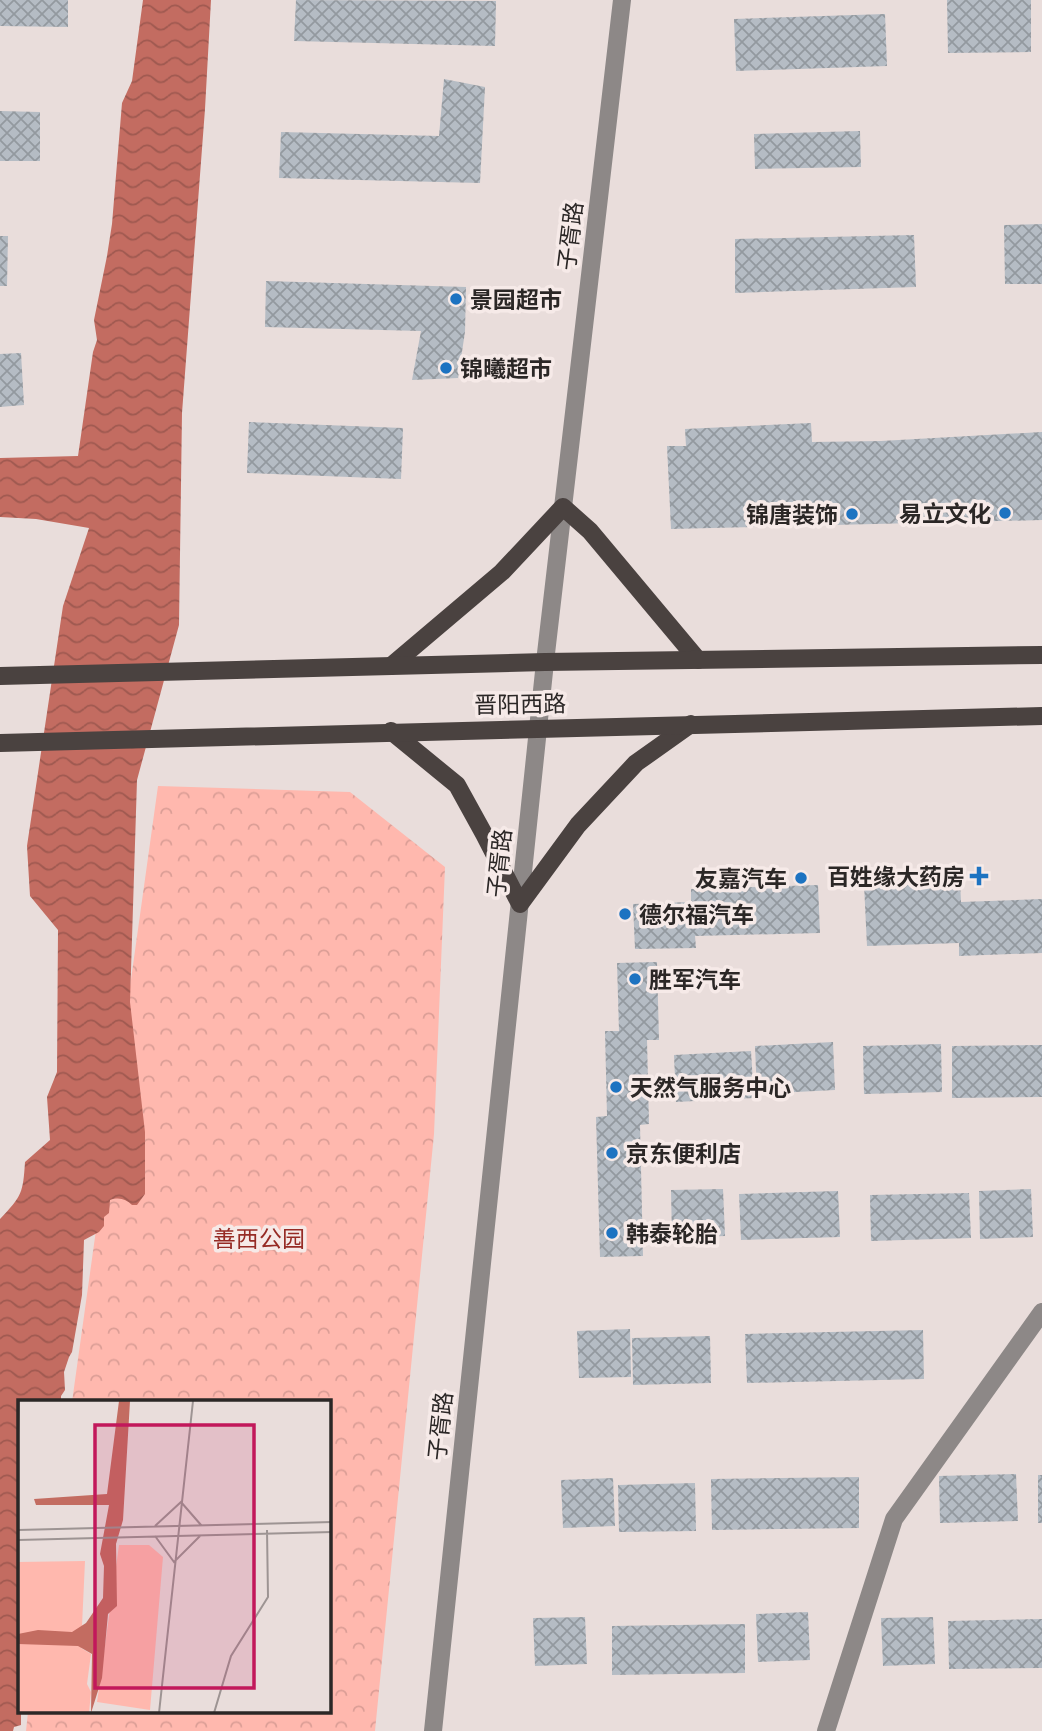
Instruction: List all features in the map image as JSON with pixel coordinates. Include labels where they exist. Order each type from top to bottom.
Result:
[{"type":"main road","points":[[391,666],[502,572],[563,508],[590,531],[698,660]]},
{"type":"main road","name":"晋阳西路","points":[[0,676],[545,662],[1042,655]]},
{"type":"main road","name":"晋阳西路","points":[[2,743],[1042,716]]},
{"type":"main road","points":[[391,732],[457,785],[520,904],[578,825],[628,772],[691,724]]},
{"type":"street","name":"子胥路","points":[[433,1731],[545,662],[622,0]]},
{"type":"street","points":[[827,1731],[894,1519],[1042,1312]]},
{"type":"green space","name":"善西公园","points":[[158,786],[350,792],[445,867],[434,1134],[375,1731],[26,1731],[28,1714],[331,1714],[331,1400],[72,1400]]},
{"type":"water","points":[[143,0],[211,0],[182,413],[179,625],[137,780],[130,1002],[145,1132],[145,1194],[137,1205],[122,1199],[110,1200],[104,1226],[84,1240],[82,1295],[72,1352],[64,1372],[65,1390],[61,1400],[18,1400],[18,1714],[21,1714],[21,1725],[14,1727],[13,1731],[0,1731],[0,1219],[20,1194],[25,1162],[50,1140],[47,1097],[57,1072],[58,930],[30,896],[27,846],[63,606],[89,528],[36,519],[0,517],[0,458],[78,456],[97,340],[94,320],[112,224],[122,103],[132,81]]},
{"type":"building","points":[[0,0],[68,0],[68,27],[0,26]]},
{"type":"building","points":[[296,0],[496,1],[495,46],[294,41]]},
{"type":"building","points":[[947,0],[1031,0],[1031,52],[948,53]]},
{"type":"building","points":[[885,14],[887,66],[736,71],[734,19]]},
{"type":"building","points":[[444,79],[485,87],[480,183],[279,178],[281,132],[439,136]]},
{"type":"building","points":[[0,111],[40,112],[40,161],[0,161]]},
{"type":"building","points":[[860,131],[861,167],[755,169],[754,134]]},
{"type":"building","points":[[1042,224],[1042,284],[1005,284],[1004,225]]},
{"type":"building","points":[[914,235],[916,287],[735,293],[735,239]]},
{"type":"building","points":[[0,236],[8,236],[7,286],[0,286]]},
{"type":"building","points":[[266,281],[466,287],[465,332],[458,378],[412,380],[421,331],[265,327]]},
{"type":"building","points":[[21,353],[24,405],[0,407],[0,354]]},
{"type":"building","points":[[249,422],[403,428],[401,479],[247,473]]},
{"type":"building","points":[[811,423],[812,442],[1042,432],[1042,520],[671,529],[667,446],[686,446],[685,429]]},
{"type":"building","points":[[960,881],[961,902],[1042,899],[1042,953],[959,956],[959,943],[867,946],[864,884]]},
{"type":"building","points":[[818,885],[820,933],[695,936],[696,948],[635,949],[633,904],[691,902],[691,889]]},
{"type":"building","points":[[657,962],[659,1040],[647,1040],[649,1124],[640,1125],[643,1256],[600,1257],[596,1117],[607,1116],[605,1031],[619,1031],[617,963]]},
{"type":"building","points":[[833,1042],[835,1090],[757,1094],[755,1046]]},
{"type":"building","points":[[941,1044],[942,1092],[864,1094],[863,1046]]},
{"type":"building","points":[[1042,1045],[1042,1097],[952,1098],[952,1046]]},
{"type":"building","points":[[751,1051],[754,1098],[676,1102],[674,1055]]},
{"type":"building","points":[[723,1189],[725,1236],[672,1238],[671,1190]]},
{"type":"building","points":[[1031,1189],[1033,1237],[980,1239],[979,1191]]},
{"type":"building","points":[[838,1191],[840,1237],[741,1240],[739,1194]]},
{"type":"building","points":[[969,1193],[971,1238],[871,1241],[870,1195]]},
{"type":"building","points":[[630,1329],[631,1377],[579,1378],[577,1331]]},
{"type":"building","points":[[923,1330],[924,1379],[747,1383],[745,1334]]},
{"type":"building","points":[[710,1336],[711,1383],[633,1385],[632,1338]]},
{"type":"building","points":[[1016,1474],[1018,1521],[940,1523],[939,1476]]},
{"type":"building","points":[[1038,1475],[1042,1475],[1042,1523],[1038,1523]]},
{"type":"building","points":[[859,1477],[859,1528],[712,1530],[711,1479]]},
{"type":"building","points":[[613,1478],[615,1526],[563,1528],[561,1480]]},
{"type":"building","points":[[695,1483],[696,1531],[619,1532],[618,1485]]},
{"type":"building","points":[[808,1612],[810,1660],[758,1662],[756,1614]]},
{"type":"building","points":[[585,1617],[587,1664],[535,1666],[533,1618]]},
{"type":"building","points":[[933,1617],[935,1664],[883,1666],[881,1618]]},
{"type":"building","points":[[1042,1619],[1042,1668],[949,1669],[948,1621]]},
{"type":"building","points":[[745,1624],[745,1673],[612,1675],[612,1626]]},
{"type":"place","name":"景园超市","points":[[456,299]]},
{"type":"place","name":"锦曦超市","points":[[446,368]]},
{"type":"place","name":"易立文化","points":[[1005,513]]},
{"type":"place","name":"锦唐装饰","points":[[852,514]]},
{"type":"place","name":"百姓缘大药房","points":[[979,876]]},
{"type":"place","name":"友嘉汽车","points":[[801,878]]},
{"type":"place","name":"德尔福汽车","points":[[625,914]]},
{"type":"place","name":"胜军汽车","points":[[635,979]]},
{"type":"place","name":"天然气服务中心","points":[[616,1087]]},
{"type":"place","name":"京东便利店","points":[[612,1153]]},
{"type":"place","name":"韩泰轮胎","points":[[612,1233]]}]
